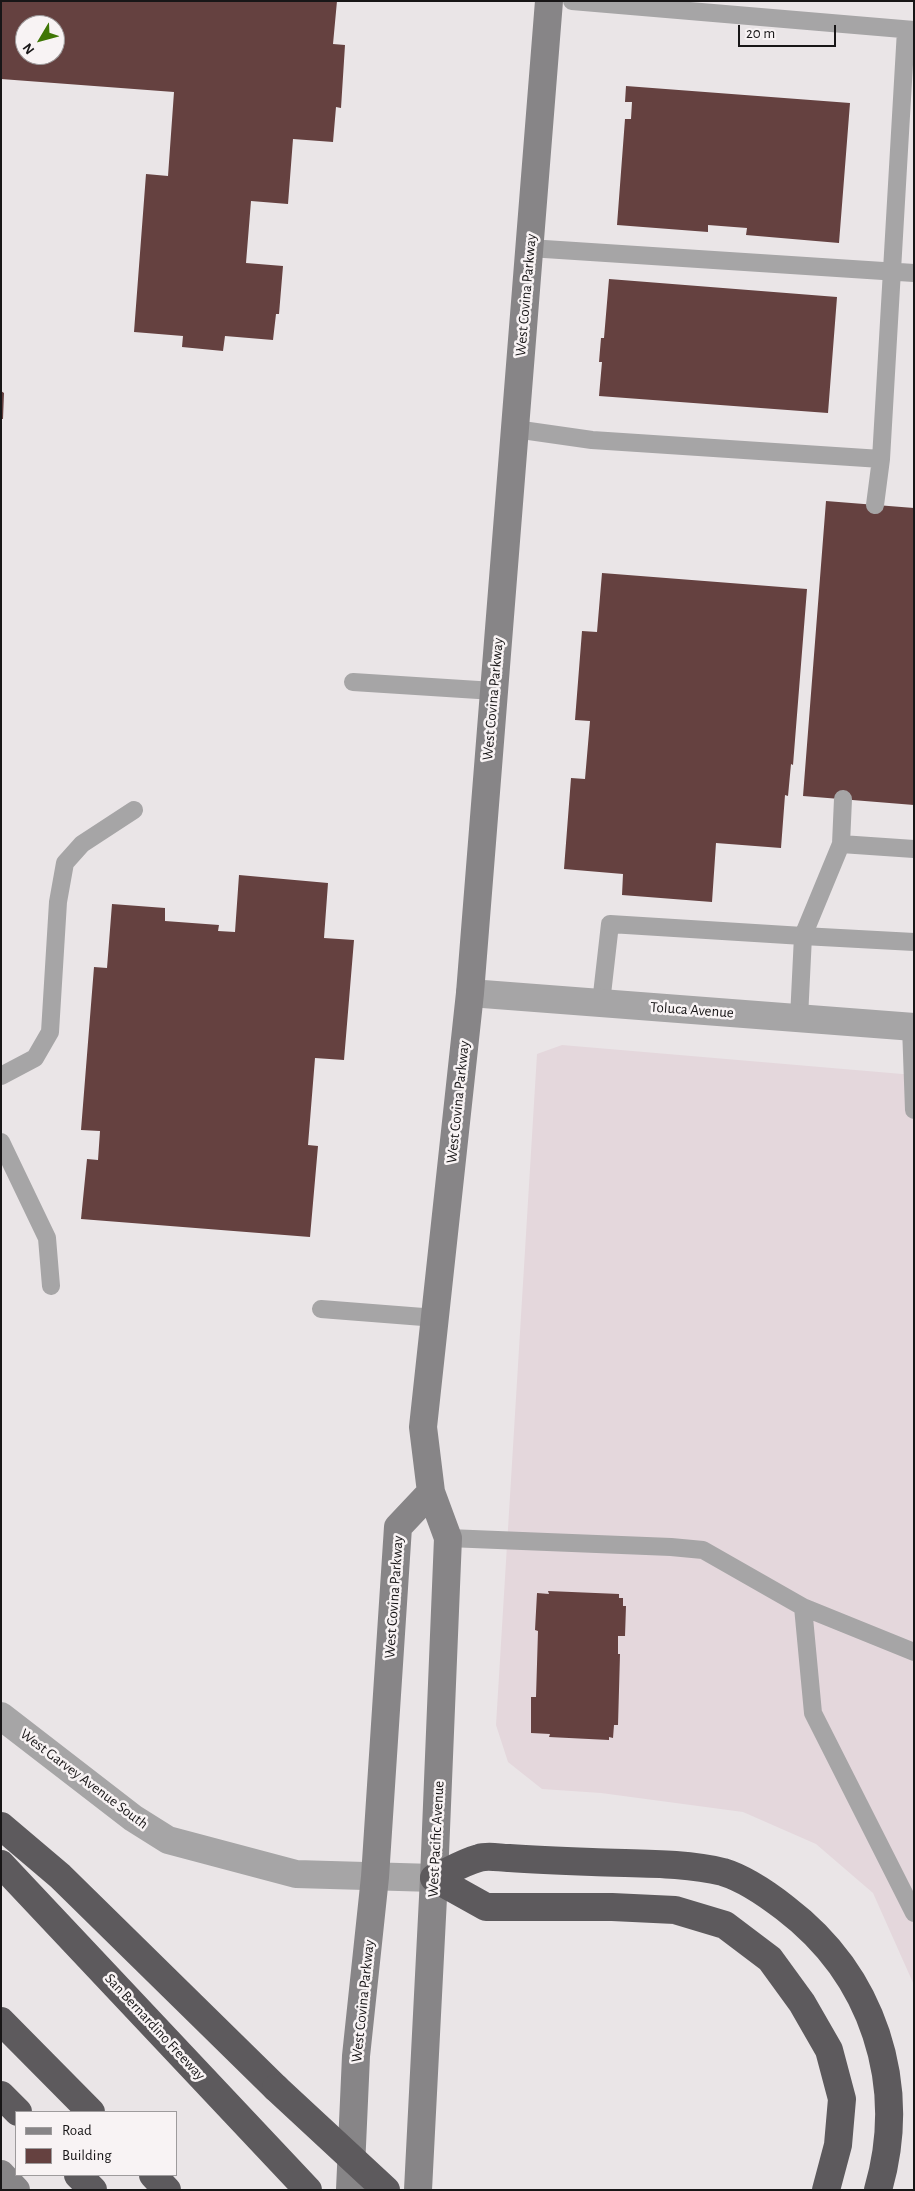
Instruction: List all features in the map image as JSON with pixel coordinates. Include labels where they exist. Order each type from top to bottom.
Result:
[{"type":"highway","points":[[1,1826],[60,1876],[276,2088],[386,2190]]},
{"type":"highway","points":[[434,1878],[480,1857],[675,1866],[724,1872],[760,1889],[795,1916],[827,1945],[848,1973],[867,2012],[884,2060],[889,2092],[889,2130],[884,2169],[878,2190]]},
{"type":"highway","name":"San Bernardino Freeway","points":[[1,1864],[308,2190]]},
{"type":"highway","points":[[434,1878],[486,1907],[612,1907],[675,1910],[725,1925],[770,1959],[802,2002],[829,2050],[842,2099],[838,2145],[826,2190]]},
{"type":"highway","points":[[1,2021],[90,2111]]},
{"type":"highway","points":[[1,2095],[17,2111]]},
{"type":"highway","points":[[79,2176],[93,2190]]},
{"type":"highway","points":[[153,2176],[167,2190]]},
{"type":"street","name":"West Covina Parkway","points":[[350,2190],[356,2056],[375,1877],[398,1527],[431,1492],[423,1427],[470,993],[550,1]]},
{"type":"street","name":"Toluca Avenue","points":[[470,993],[913,1027]]},
{"type":"street","name":"West Pacific Avenue","points":[[418,2190],[434,1878],[448,1538],[431,1492]]},
{"type":"street","name":"West Garvey Avenue South","points":[[1,1716],[133,1818],[168,1840],[296,1874],[434,1878]]},
{"type":"street","points":[[1,2174],[16,2190]]},
{"type":"lane","points":[[572,1],[910,30],[881,459],[875,505]]},
{"type":"lane","points":[[529,248],[914,273]]},
{"type":"lane","points":[[515,429],[592,440],[881,459]]},
{"type":"lane","points":[[353,682],[494,691]]},
{"type":"lane","points":[[799,1018],[803,936],[841,844],[843,799]]},
{"type":"lane","points":[[1,1076],[35,1058],[50,1032],[58,902],[65,863],[82,844],[134,810]]},
{"type":"lane","points":[[841,844],[914,849]]},
{"type":"lane","points":[[601,1003],[610,924],[914,942]]},
{"type":"lane","points":[[913,1027],[914,1110]]},
{"type":"lane","points":[[1,1142],[47,1238],[51,1286]]},
{"type":"lane","points":[[321,1309],[436,1318]]},
{"type":"lane","points":[[448,1538],[703,1550],[803,1607],[914,1652]]},
{"type":"lane","points":[[803,1607],[813,1713],[914,1914]]},
{"type":"shaded area","points":[[562,1045],[914,1075],[914,1985],[873,1893],[816,1844],[743,1812],[601,1793],[542,1789],[508,1762],[496,1725],[537,1054]]},
{"type":"building","points":[[1,1],[337,1],[333,44],[345,45],[341,108],[336,107],[333,142],[293,139],[288,204],[251,201],[246,263],[283,266],[279,314],[276,314],[273,340],[225,336],[223,351],[182,347],[183,336],[134,332],[146,174],[168,176],[174,92],[1,79]]},
{"type":"building","points":[[626,86],[850,103],[839,243],[746,235],[747,228],[708,225],[708,232],[617,225],[625,119],[631,119],[632,102],[625,102]]},
{"type":"building","points":[[609,279],[837,297],[828,413],[599,396],[602,362],[599,362],[601,338],[604,338]]},
{"type":"building","points":[[1,391],[4,393],[3,419],[1,419]]},
{"type":"building","points":[[826,501],[914,508],[914,805],[803,796]]},
{"type":"building","points":[[602,573],[807,589],[793,765],[791,764],[788,796],[785,795],[781,848],[716,843],[712,902],[622,895],[623,874],[564,869],[571,778],[585,779],[590,721],[575,720],[582,631],[597,632]]},
{"type":"building","points":[[239,875],[328,883],[324,938],[354,940],[344,1060],[315,1058],[308,1145],[318,1146],[310,1237],[81,1219],[87,1159],[98,1160],[100,1131],[81,1130],[94,967],[107,968],[112,904],[165,908],[165,921],[219,925],[218,931],[235,932]]},
{"type":"building","points":[[548,1591],[619,1594],[619,1598],[623,1598],[623,1606],[626,1606],[625,1636],[618,1636],[618,1654],[620,1654],[618,1725],[614,1725],[613,1738],[609,1737],[609,1740],[549,1737],[550,1734],[531,1733],[531,1697],[536,1697],[538,1631],[535,1630],[537,1593],[549,1594]]}]
